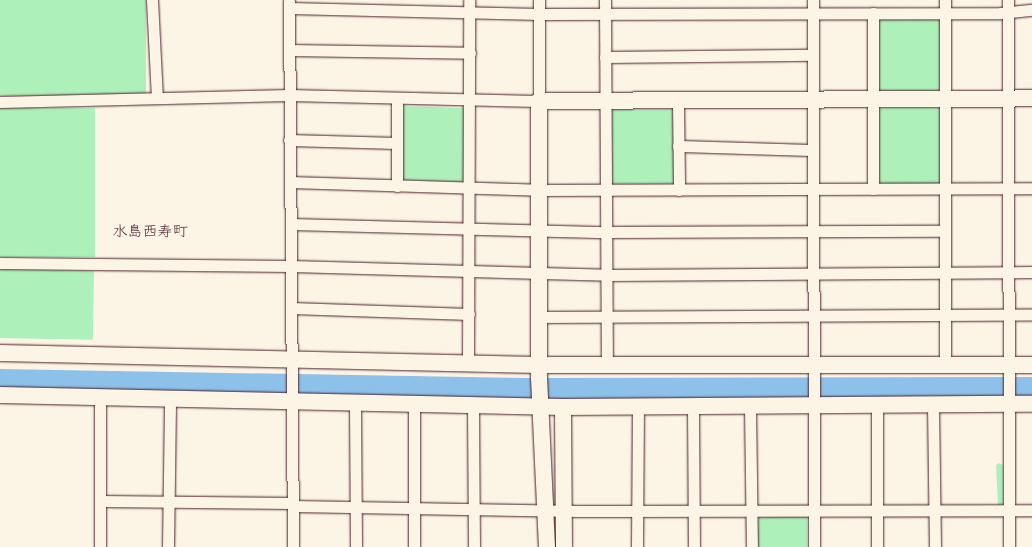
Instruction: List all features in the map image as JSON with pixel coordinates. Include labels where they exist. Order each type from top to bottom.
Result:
[{"type":"street","points":[[152,0],[157,98]]},
{"type":"street","points":[[539,0],[539,372],[547,510],[547,547]]},
{"type":"street","points":[[605,0],[607,365]]},
{"type":"street","points":[[813,0],[812,372],[814,547]]},
{"type":"street","points":[[944,0],[945,365]]},
{"type":"street","points":[[293,547],[289,4],[470,6],[539,14],[944,13],[1008,6],[1032,10]]},
{"type":"street","points":[[468,364],[470,6]]},
{"type":"street","points":[[1008,6],[1009,547]]},
{"type":"street","points":[[873,13],[873,189]]},
{"type":"street","points":[[289,50],[470,53]]},
{"type":"street","points":[[605,57],[813,55]]},
{"type":"street","points":[[0,102],[289,95],[605,103],[1032,98]]},
{"type":"street","points":[[397,98],[397,186]]},
{"type":"street","points":[[678,102],[679,190]]},
{"type":"street","points":[[289,140],[397,143]]},
{"type":"street","points":[[678,146],[813,150]]},
{"type":"street","points":[[290,182],[538,190],[1032,188]]},
{"type":"street","points":[[291,224],[606,232],[945,231]]},
{"type":"street","points":[[0,263],[291,266],[607,275],[1032,272]]},
{"type":"street","points":[[291,308],[469,314]]},
{"type":"street","points":[[539,317],[1032,314]]},
{"type":"street","points":[[0,353],[291,363],[468,364],[539,372],[607,365],[812,372],[945,365],[1008,370],[1032,365]]},
{"type":"street","points":[[0,395],[170,399],[292,397],[355,403],[473,406],[540,401],[563,407],[750,407],[813,400],[877,405],[934,405],[1008,398],[1032,404]]},
{"type":"street","points":[[100,397],[100,547]]},
{"type":"street","points":[[168,547],[170,399]]},
{"type":"street","points":[[540,401],[550,425],[564,478]]},
{"type":"street","points":[[355,403],[356,547]]},
{"type":"street","points":[[414,404],[414,547]]},
{"type":"street","points":[[877,405],[877,547]]},
{"type":"street","points":[[934,405],[935,547]]},
{"type":"street","points":[[473,406],[474,547]]},
{"type":"street","points":[[563,407],[564,547]]},
{"type":"street","points":[[637,547],[638,407]]},
{"type":"street","points":[[693,407],[694,547]]},
{"type":"street","points":[[750,407],[752,547]]},
{"type":"street","points":[[100,501],[636,511],[877,512],[1032,510]]},
{"type":"green space","points":[[0,0],[146,0],[146,96],[0,96]]},
{"type":"green space","points":[[878,17],[941,18],[940,93],[877,92]]},
{"type":"green space","points":[[402,106],[466,108],[463,182],[399,180]]},
{"type":"green space","points":[[0,108],[95,108],[95,257],[0,257]]},
{"type":"green space","points":[[878,108],[941,108],[941,184],[878,184]]},
{"type":"green space","points":[[612,109],[674,109],[674,184],[612,184]]},
{"type":"green space","points":[[0,269],[94,271],[93,340],[0,338]]},
{"type":"green space","points":[[999,463],[1003,465],[1003,504],[998,506],[996,465]]},
{"type":"green space","points":[[754,516],[807,516],[807,547],[754,547]]},
{"type":"waterway","points":[[0,372],[535,382]]},
{"type":"waterway","points":[[0,380],[526,389],[1032,388]]},
{"type":"waterway","points":[[542,382],[1032,380]]},
{"type":"district","name":"水島西寿町","points":[[150,232]]}]
